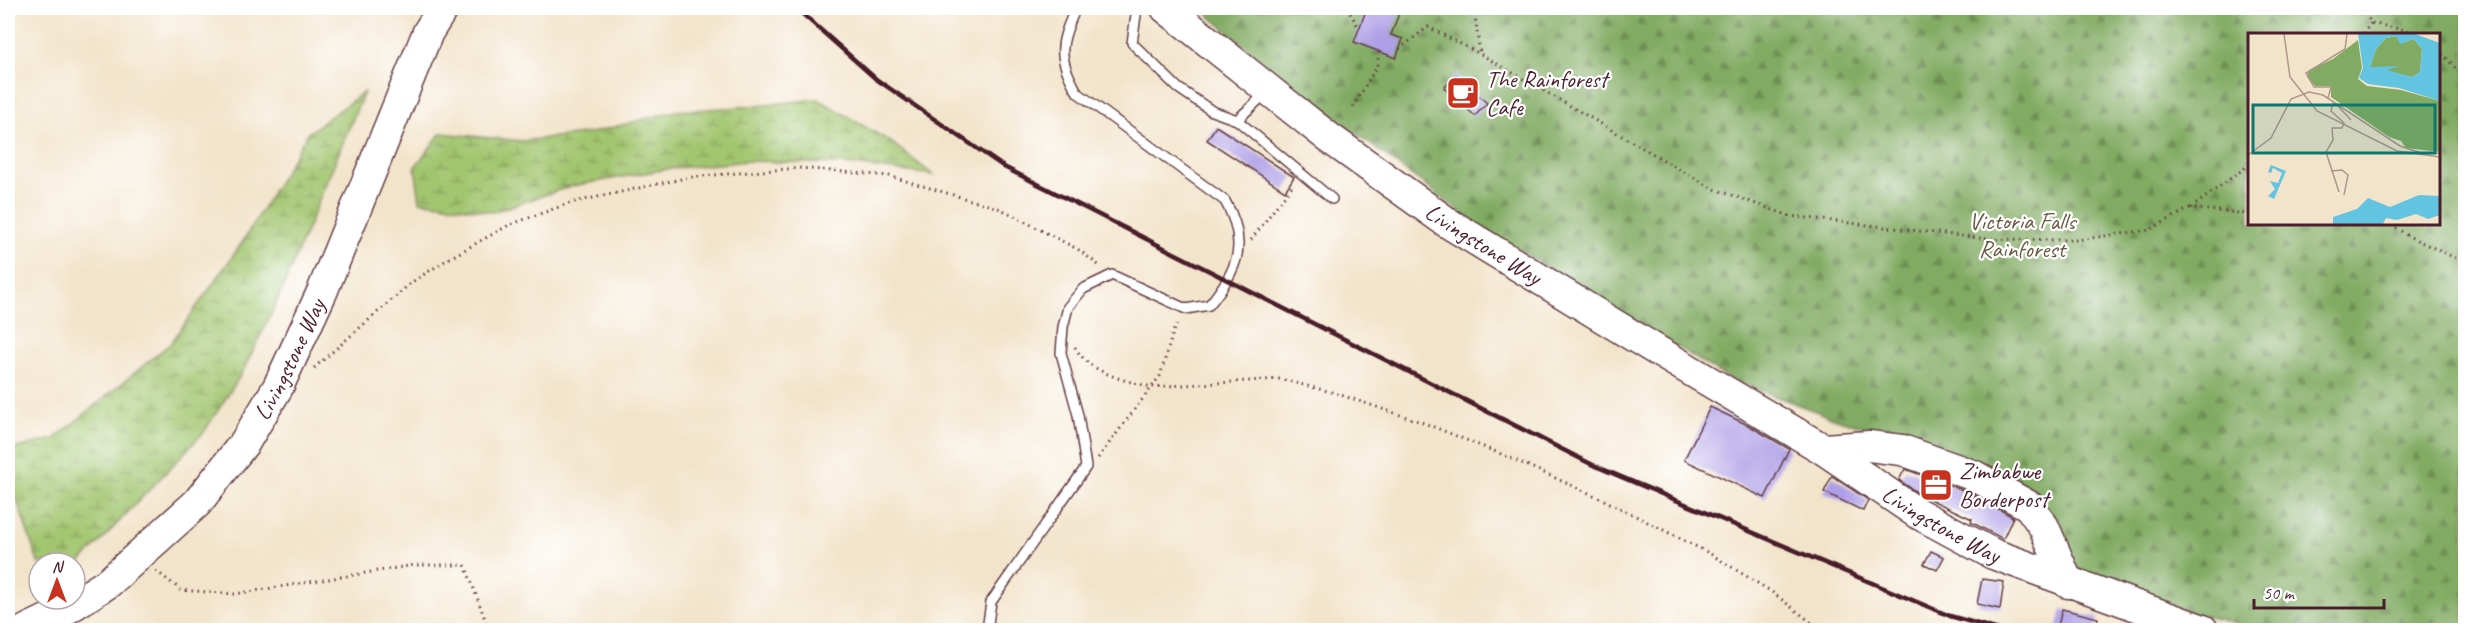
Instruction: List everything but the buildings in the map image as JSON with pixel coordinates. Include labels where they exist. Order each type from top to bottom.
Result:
[{"type":"highway","name":"Livingstone Way","points":[[26,630],[59,614],[108,583],[197,503],[245,442],[278,387],[354,217],[429,32],[442,8]]},
{"type":"highway","name":"Livingstone Way","points":[[1166,8],[1328,137],[1448,223],[1823,449],[1917,513],[1993,554],[2068,583],[2204,630]]},
{"type":"highway","name":"Livingstone Way","points":[[1823,449],[1869,446],[1902,450],[1975,476],[2029,506],[2044,526],[2068,583]]},
{"type":"lane","points":[[987,630],[991,602],[1086,467],[1078,415],[1061,353],[1063,327],[1068,307],[1083,289],[1112,275],[1186,309],[1209,305],[1228,281],[1236,261],[1240,239],[1235,218],[1225,201],[1078,93],[1066,74],[1061,53],[1076,8]]},
{"type":"lane","points":[[1137,8],[1132,43],[1178,88],[1212,111],[1237,120],[1332,199]]},
{"type":"lane","points":[[1237,120],[1269,90]]},
{"type":"path","points":[[1347,8],[1359,28]]},
{"type":"path","points":[[1474,8],[1480,54]]},
{"type":"path","points":[[2363,8],[2371,23]]},
{"type":"path","points":[[2364,33],[2371,23]]},
{"type":"path","points":[[2371,23],[2420,33]]},
{"type":"path","points":[[1399,49],[1428,27],[1480,54],[1712,189],[1790,216],[1988,239],[2076,240],[2149,230],[2190,208],[2248,165]]},
{"type":"path","points":[[2440,50],[2459,72],[2466,73]]},
{"type":"path","points":[[1353,106],[1377,66],[1379,51]]},
{"type":"path","points":[[311,371],[412,282],[509,225],[570,203],[690,177],[799,168],[889,176],[1001,209],[1079,250],[1112,275]]},
{"type":"path","points":[[1236,261],[1302,172]]},
{"type":"path","points":[[2190,208],[2248,214]]},
{"type":"path","points":[[2392,225],[2408,236],[2466,263]]},
{"type":"path","points":[[1086,467],[1097,459],[1160,376],[1174,329],[1186,309]]},
{"type":"path","points":[[1063,327],[1080,357],[1104,373],[1152,387],[1280,379],[1335,393],[1424,423],[1506,456],[1590,494],[1709,553],[1772,592],[1821,630]]},
{"type":"path","points":[[137,557],[181,590],[236,594],[415,565],[465,565],[489,630]]},
{"type":"green space","name":"Victoria Falls Rainforest","points":[[1200,8],[2465,8],[2465,630],[2261,630],[2181,610],[2079,574],[2050,513],[2010,476],[1933,443],[1842,421],[1731,380],[1478,225],[1287,82]]},
{"type":"green space","points":[[364,92],[276,304],[242,373],[204,432],[87,556],[87,551],[34,551],[8,474],[8,450],[54,439],[171,343],[242,243],[308,133]]},
{"type":"green space","points":[[818,99],[891,142],[933,175],[846,164],[748,161],[667,169],[572,186],[493,212],[420,201],[415,167],[441,133],[522,141],[591,133],[676,111]]},
{"type":"railway","points":[[796,8],[876,79],[1004,167],[1593,465],[1950,616],[1999,630]]},
{"type":"place","name":"The Rainforest Cafe","points":[[1463,93]]},
{"type":"place","name":"Zimbabwe Borderpost","points":[[1936,485]]}]
